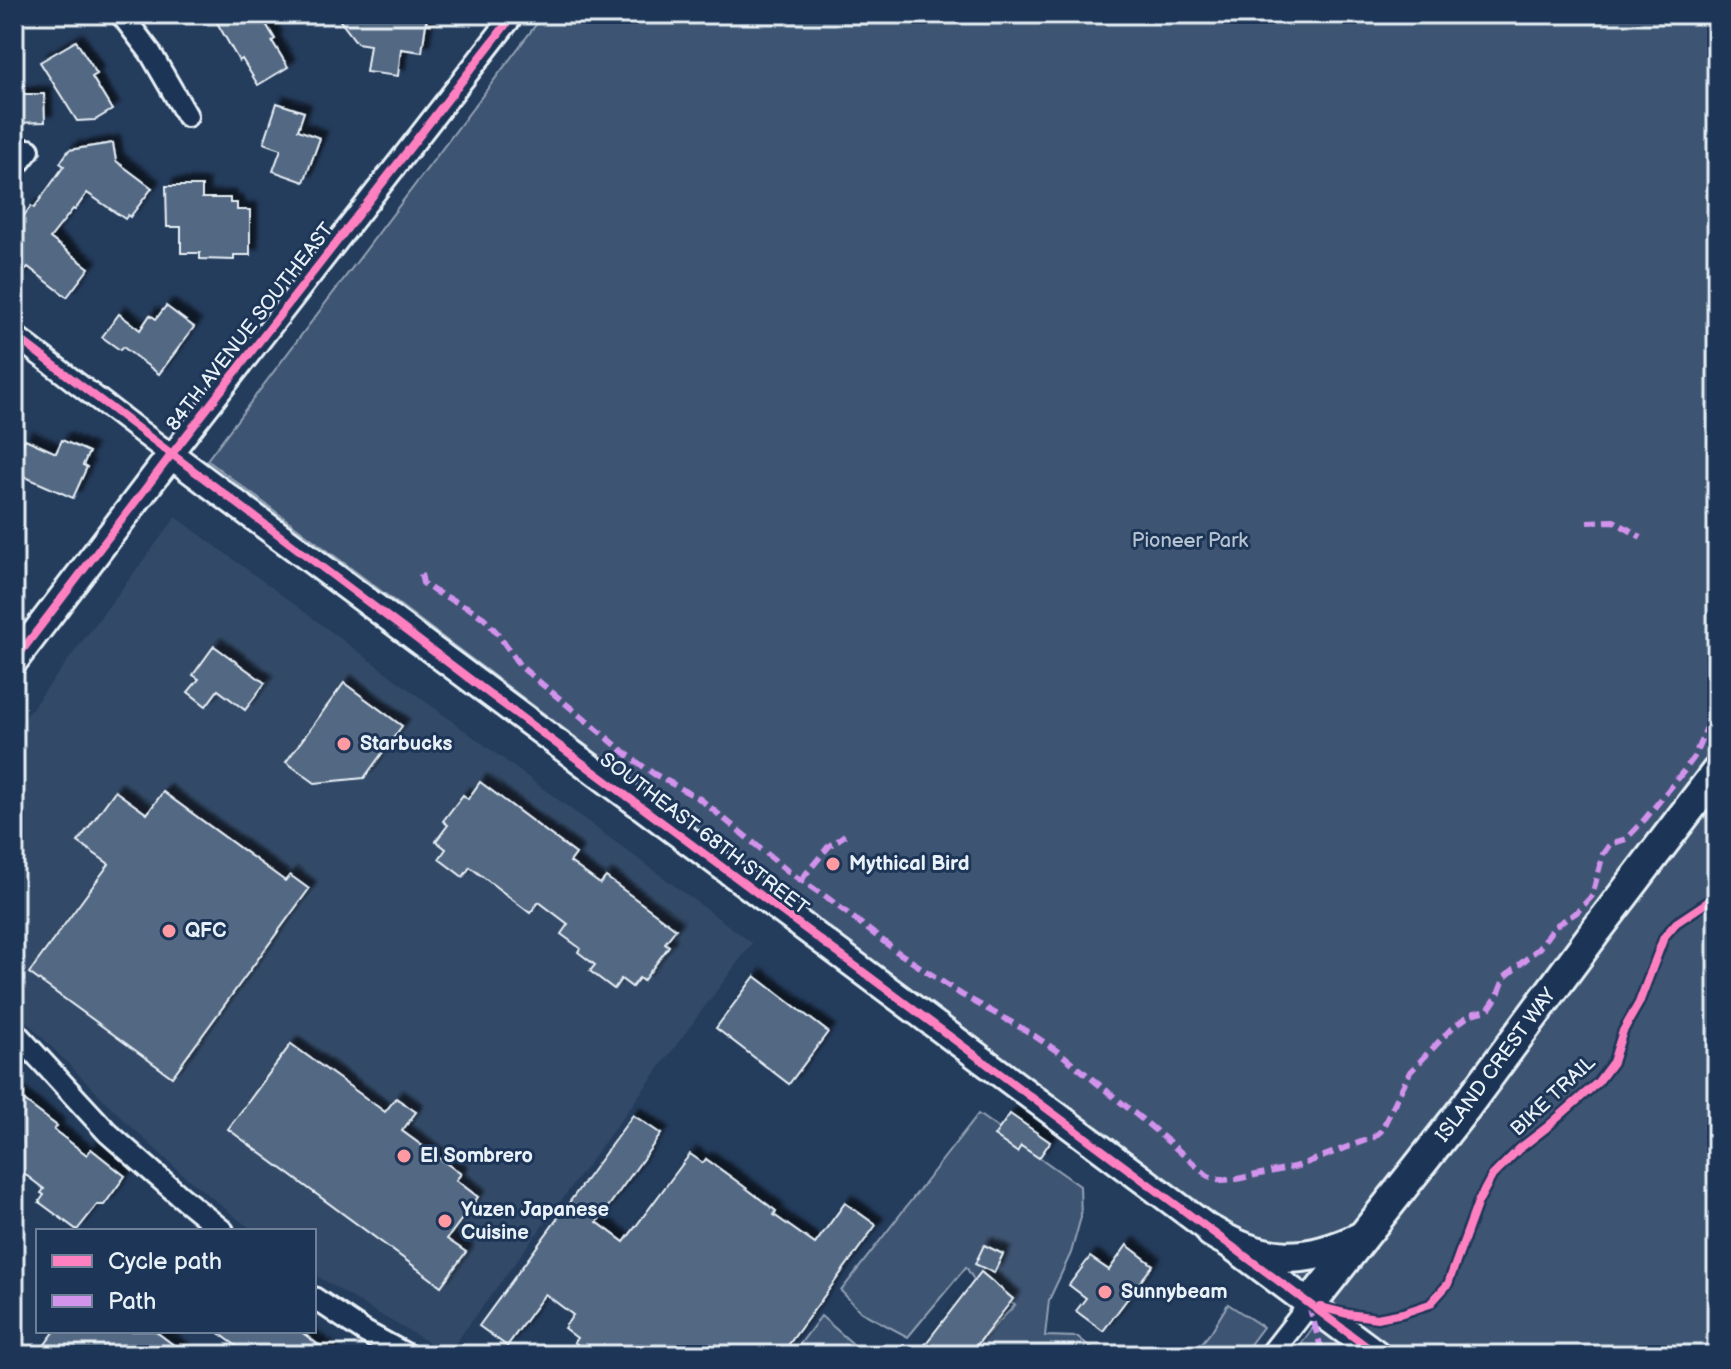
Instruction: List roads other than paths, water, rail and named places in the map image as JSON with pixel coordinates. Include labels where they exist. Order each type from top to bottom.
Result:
[{"type":"main road","name":"ISLAND CREST WAY","points":[[1309,1305],[1464,1109],[1717,772]]},
{"type":"main road","points":[[1212,1232],[1253,1253],[1276,1257],[1322,1253],[1365,1235]]},
{"type":"street","points":[[121,14],[150,52],[187,116]]},
{"type":"street","name":"84TH AVENUE SOUTHEAST","points":[[14,661],[502,19]]},
{"type":"street","points":[[14,169],[29,150]]},
{"type":"street","name":"SOUTHEAST 68TH STREET","points":[[14,335],[1378,1355]]},
{"type":"street","points":[[14,1031],[108,1133],[221,1229]]},
{"type":"street","points":[[316,1299],[407,1355]]},
{"type":"street","name":"ISLAND CREST WAY","points":[[1270,1355],[1309,1305]]},
{"type":"place","name":"Starbucks","points":[[344,744]]},
{"type":"place","name":"Mythical Bird","points":[[833,864]]},
{"type":"place","name":"QFC","points":[[169,931]]},
{"type":"place","name":"El Sombrero","points":[[404,1156]]},
{"type":"place","name":"Yuzen Japanese Cuisine","points":[[445,1221]]},
{"type":"place","name":"Sunnybeam","points":[[1105,1292]]},
{"type":"park label","name":"Pioneer Park","points":[[1190,541]]}]
